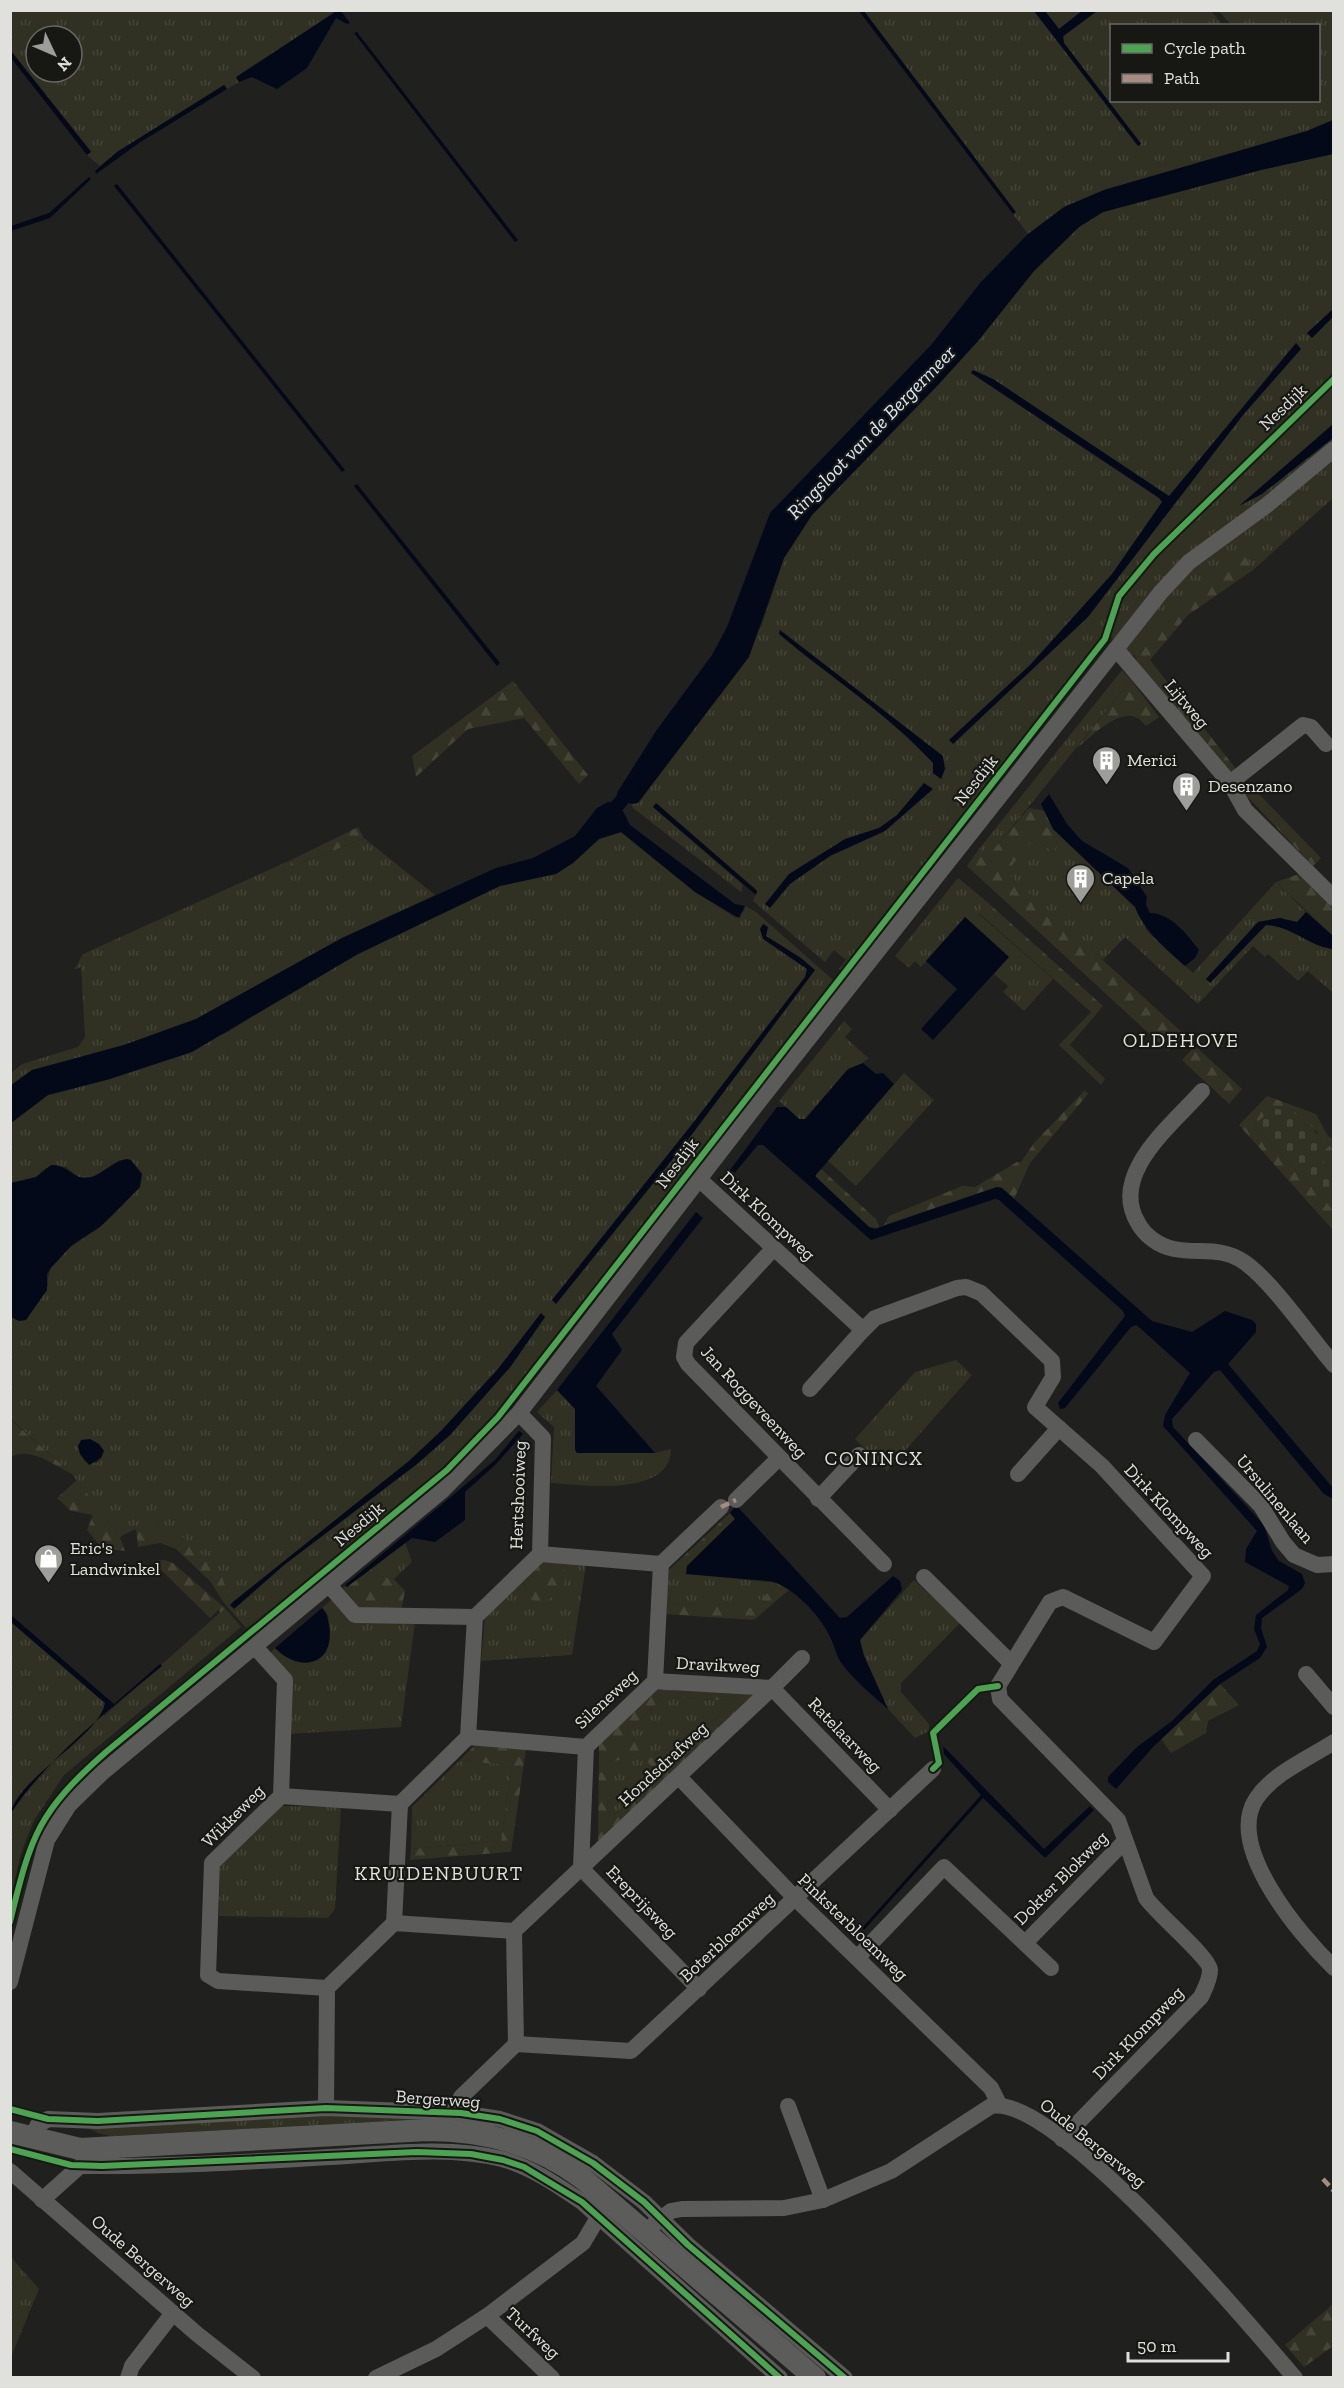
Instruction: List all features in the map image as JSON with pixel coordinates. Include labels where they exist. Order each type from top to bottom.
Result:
[{"type":"main road","name":"Bergerweg","points":[[10,2120],[120,2145]]},
{"type":"main road","name":"Bergerweg","points":[[10,2132],[80,2149],[120,2145],[428,2130],[466,2131],[504,2138],[542,2153],[562,2164],[604,2209],[655,2231],[737,2310],[815,2378]]},
{"type":"street","name":"Nesdijk","points":[[10,1982],[42,1852],[63,1813],[103,1772],[455,1479],[519,1413],[1161,592],[1189,562],[1267,505],[1334,449]]},
{"type":"street","name":"Lijtweg","points":[[1116,649],[1230,783],[1245,810],[1334,898]]},
{"type":"street","points":[[1230,783],[1303,725],[1311,727],[1326,744]]},
{"type":"street","points":[[1202,1091],[1135,1169],[1129,1197],[1134,1216],[1144,1232],[1166,1247],[1213,1250],[1243,1262],[1260,1276],[1334,1365]]},
{"type":"street","name":"Dirk Klompweg","points":[[700,1179],[863,1330],[875,1318],[957,1288],[974,1289],[1052,1361],[1053,1377],[1035,1407],[1101,1466],[1203,1576],[1154,1642],[1063,1597],[1050,1602],[998,1686],[1000,1699],[1118,1820],[1146,1898],[1154,1909],[1204,1958],[1210,1968],[1209,1982],[1201,1996],[1062,2139]]},
{"type":"street","name":"Jan Roggeveenweg","points":[[773,1249],[686,1343],[684,1357],[688,1364],[818,1499],[884,1564]]},
{"type":"street","points":[[810,1389],[863,1330]]},
{"type":"street","name":"Hertshooiweg","points":[[475,1617],[540,1554],[543,1438],[519,1413]]},
{"type":"street","points":[[1018,1474],[1059,1428]]},
{"type":"street","name":"Ursulinenlaan","points":[[1197,1440],[1261,1506],[1283,1542],[1294,1555],[1317,1564],[1334,1564]]},
{"type":"street","points":[[818,1499],[859,1455]]},
{"type":"street","points":[[540,1554],[661,1564],[779,1458]]},
{"type":"street","name":"Sileneweg","points":[[468,1737],[586,1747],[655,1681],[661,1564]]},
{"type":"street","points":[[924,1577],[1011,1663]]},
{"type":"street","points":[[326,2108],[327,1988],[394,1923],[400,1804],[468,1737],[475,1617],[355,1615],[329,1585]]},
{"type":"street","name":"Wikkeweg","points":[[255,1647],[285,1680],[281,1796],[212,1863],[208,1975],[218,1981],[327,1988]]},
{"type":"street","name":"Dravikweg","points":[[655,1681],[772,1688],[802,1658]]},
{"type":"street","points":[[1306,1674],[1334,1707]]},
{"type":"street","name":"Hondsdrafweg","points":[[514,1930],[772,1688]]},
{"type":"street","name":"Ratelaarweg","points":[[772,1688],[890,1810]]},
{"type":"street","points":[[1334,1742],[1277,1779],[1257,1798],[1249,1815],[1248,1832],[1264,1877],[1293,1919],[1334,1968]]},
{"type":"street","points":[[581,1868],[586,1747]]},
{"type":"street","name":"Boterbloemweg","points":[[516,2044],[632,2051],[933,1769]]},
{"type":"street","name":"Pinksterbloemweg","points":[[679,1777],[796,1899],[991,2088],[999,2104]]},
{"type":"street","points":[[281,1796],[400,1804]]},
{"type":"street","name":"Dokter Blokweg","points":[[1025,1943],[1125,1841]]},
{"type":"street","points":[[857,1958],[944,1867],[1051,1968]]},
{"type":"street","name":"Ereprijsweg","points":[[581,1868],[699,1989]]},
{"type":"street","points":[[394,1923],[514,1930],[516,2044],[461,2097],[461,2114]]},
{"type":"street","points":[[660,2272],[655,2231],[671,2211],[784,2208],[823,2200],[891,2171],[980,2111],[999,2104]]},
{"type":"street","name":"Oude Bergerweg","points":[[999,2104],[1021,2110],[1100,2169],[1156,2221],[1295,2378]]},
{"type":"street","points":[[788,2106],[823,2200]]},
{"type":"street","name":"Bergerweg","points":[[37,2126],[48,2119],[98,2121],[326,2108],[461,2114],[500,2119],[555,2140],[592,2163],[644,2202],[655,2231],[688,2245],[845,2378]]},
{"type":"street","name":"Bergerweg","points":[[42,2200],[80,2166],[193,2164],[417,2152],[471,2154],[503,2160],[532,2171],[604,2209],[618,2232],[780,2378]]},
{"type":"street","name":"Oude Bergerweg","points":[[10,2171],[173,2313],[253,2378]]},
{"type":"street","points":[[376,2378],[436,2349],[487,2316],[583,2243],[604,2209]]},
{"type":"street","points":[[710,2317],[737,2310]]},
{"type":"street","points":[[128,2378],[132,2366],[173,2313]]},
{"type":"street","name":"Turfweg","points":[[487,2316],[552,2378]]},
{"type":"green space","points":[[333,10],[334,12],[236,78],[239,82],[227,89],[225,85],[117,152],[100,166],[87,155],[91,151],[37,84],[84,84],[84,24],[24,24],[24,67],[11,51],[11,11]]},
{"type":"green space","points":[[864,11],[1034,11],[1138,146],[1141,143],[1064,43],[1063,37],[1097,11],[1211,11],[1222,24],[1110,24],[1110,102],[1320,102],[1320,24],[1230,24],[1219,11],[1333,11],[1333,120],[1307,131],[1104,190],[1064,207],[1028,234],[1013,214],[1015,212]]},
{"type":"green space","points":[[1045,11],[1082,11],[1059,29]]},
{"type":"green space","points":[[1333,154],[1333,376],[1138,567],[1110,607],[1105,634],[1099,643],[841,971],[839,969],[846,960],[834,950],[825,962],[753,901],[757,890],[657,804],[653,807],[743,885],[741,892],[633,808],[631,804],[638,803],[762,625],[784,558],[812,515],[937,386],[978,341],[1034,271],[1079,227],[1103,212],[1261,170]]},
{"type":"green space","points":[[1333,385],[1333,442],[1114,641],[1111,637],[1114,615],[1132,585],[1188,524]]},
{"type":"green space","points":[[1333,458],[1333,498],[1253,570],[1245,559],[1203,578],[1134,655],[1127,656],[1126,643],[1177,581]]},
{"type":"green space","points":[[1244,553],[1253,570],[1188,615],[1150,660],[1237,770],[1229,772],[1142,671],[1134,655],[1183,596],[1198,582],[1228,559]]},
{"type":"green space","points":[[1122,670],[1131,680],[988,857],[979,849]]},
{"type":"green space","points":[[1131,680],[1159,717],[1146,726],[1135,717],[1120,717],[1095,732],[1076,749]]},
{"type":"green space","points":[[513,681],[588,775],[579,784],[524,718],[468,729],[416,777],[412,756]]},
{"type":"green space","points":[[1250,785],[1321,858],[1313,866],[1242,791]]},
{"type":"green space","points":[[1029,808],[1045,811],[1041,818],[1057,841],[1054,853],[1038,840],[1033,840],[1006,872],[1184,1034],[1168,1051],[967,866],[979,849],[988,856]]},
{"type":"green space","points":[[1045,811],[1053,829],[1135,907],[1144,921],[1146,930],[1193,973],[1276,882],[1306,912],[1297,923],[1280,918],[1258,922],[1247,944],[1266,925],[1284,929],[1333,949],[1333,993],[1308,971],[1298,981],[1268,954],[1265,957],[1253,946],[1198,1004],[1125,937],[1103,960],[1005,872],[1033,840],[1038,840],[1054,853],[1057,841],[1041,818]]},
{"type":"green space","points":[[358,827],[364,838],[290,868],[291,860]]},
{"type":"green space","points":[[621,832],[695,892],[736,918],[744,911],[745,906],[756,912],[833,980],[496,1414],[430,1480],[270,1613],[246,1628],[224,1603],[229,1597],[183,1537],[176,1549],[160,1543],[160,1528],[139,1528],[120,1537],[72,1474],[11,1419],[10,1317],[19,1321],[48,1286],[52,1266],[58,1258],[105,1222],[140,1187],[120,1160],[93,1177],[78,1177],[66,1167],[46,1168],[36,1177],[11,1183],[11,1123],[48,1095],[110,1079],[228,1032],[301,985],[358,954],[500,886],[556,873],[573,863],[599,839]],"holes":[[[541,1314],[545,1317],[511,1366],[450,1435],[417,1464],[284,1565],[234,1608],[233,1602],[409,1461],[441,1431],[498,1369]],[[78,1446],[103,1451],[97,1463],[84,1461]]]},
{"type":"green space","points":[[364,838],[435,895],[342,938],[196,1019],[124,1045],[94,1053],[11,1089],[10,1074],[22,1064],[78,1047],[85,1037],[81,967],[75,969],[83,954],[291,860],[290,868]]},
{"type":"green space","points":[[1299,874],[1333,906],[1333,936],[1276,882]]},
{"type":"green space","points":[[958,878],[985,900],[979,914],[1053,979],[1024,1011],[1003,992],[1008,986],[994,974],[1009,957],[965,917],[921,967],[915,961],[909,968],[895,956]]},
{"type":"green space","points":[[985,900],[1103,1006],[1070,1045],[1105,1079],[1101,1085],[1059,1045],[1091,1012],[979,913]]},
{"type":"green space","points":[[844,1021],[852,1029],[845,1037],[868,1058],[805,1119],[799,1119],[779,1101]]},
{"type":"green space","points":[[1195,1046],[1242,1089],[1229,1104],[1182,1060]]},
{"type":"green space","points":[[904,1073],[934,1100],[856,1186],[827,1160]]},
{"type":"green space","points":[[1085,1090],[1088,1094],[1030,1163],[1014,1199],[1002,1188],[997,1187],[884,1225],[889,1216],[962,1186],[975,1187],[1017,1162],[1021,1162],[1034,1143]]},
{"type":"green space","points":[[1267,1096],[1316,1114],[1328,1136],[1333,1139],[1333,1166],[1331,1164],[1328,1166],[1318,1156],[1331,1144],[1322,1139],[1311,1124],[1308,1127],[1294,1113],[1254,1125],[1333,1210],[1333,1230],[1239,1125]]},
{"type":"green space","points":[[1273,1108],[1294,1113],[1308,1127],[1311,1124],[1316,1129],[1314,1131],[1331,1144],[1319,1156],[1328,1166],[1331,1163],[1333,1166],[1333,1210],[1254,1125]]},
{"type":"green space","points":[[820,1168],[876,1219],[879,1228],[869,1227],[816,1178],[816,1172]]},
{"type":"green space","points":[[956,1360],[972,1375],[887,1471],[855,1439],[915,1372]]},
{"type":"green space","points":[[557,1390],[575,1409],[577,1453],[655,1453],[671,1449],[667,1465],[656,1475],[641,1482],[622,1485],[551,1483],[554,1427],[537,1412]]},
{"type":"green space","points":[[10,1419],[72,1474],[34,1455],[18,1454],[11,1457]]},
{"type":"green space","points":[[77,1480],[120,1537],[125,1551],[102,1548],[87,1530],[93,1515],[71,1511],[57,1498]]},
{"type":"green space","points":[[730,1513],[735,1519],[687,1566],[686,1574],[671,1568]]},
{"type":"green space","points":[[149,1526],[160,1528],[160,1543],[138,1547],[136,1528]]},
{"type":"green space","points":[[183,1537],[220,1571],[229,1598],[224,1603],[210,1581],[176,1549]]},
{"type":"green space","points":[[405,1542],[412,1562],[394,1579],[366,1573]]},
{"type":"green space","points":[[165,1560],[173,1563],[225,1608],[221,1613],[218,1610],[210,1618],[152,1561]]},
{"type":"green space","points":[[542,1562],[559,1563],[567,1573],[564,1584],[557,1593],[537,1603],[526,1596],[524,1580]]},
{"type":"green space","points":[[559,1563],[586,1565],[572,1655],[481,1661],[485,1616],[524,1580],[526,1596]]},
{"type":"green space","points":[[671,1568],[686,1574],[780,1583],[750,1609],[666,1603]]},
{"type":"green space","points":[[366,1573],[394,1579],[405,1591],[401,1611],[360,1609],[343,1588]]},
{"type":"green space","points":[[914,1580],[960,1623],[901,1683],[901,1692],[929,1724],[929,1731],[915,1738],[888,1709],[860,1646],[860,1640]]},
{"type":"green space","points":[[780,1583],[790,1589],[754,1620],[665,1614],[666,1603],[750,1608]]},
{"type":"green space","points":[[331,1600],[415,1622],[401,1727],[288,1734],[290,1674],[270,1653],[275,1648],[293,1658],[330,1631],[328,1615],[322,1608]]},
{"type":"green space","points":[[225,1608],[241,1627],[64,1775],[34,1820],[21,1853],[11,1898],[11,1813],[21,1797],[57,1760],[20,1796],[11,1809],[11,1622],[105,1703],[104,1716]]},
{"type":"green space","points":[[1220,1684],[1239,1705],[1208,1721],[1206,1733],[1171,1753],[1161,1739]]},
{"type":"green space","points":[[660,1687],[758,1693],[598,1845],[599,1745]],"holes":[[[664,1697],[733,1701],[667,1764],[653,1756],[647,1761],[657,1774],[614,1815],[609,1809],[609,1763],[625,1758],[636,1761],[639,1750],[628,1731]]]},
{"type":"green space","points":[[664,1697],[733,1701],[614,1815],[609,1810],[609,1762],[639,1750],[628,1731]]},
{"type":"green space","points":[[475,1745],[526,1749],[511,1852],[410,1860],[411,1849],[501,1841],[512,1765],[459,1761]]},
{"type":"green space","points":[[459,1761],[512,1764],[501,1841],[411,1849],[412,1807]]},
{"type":"green space","points":[[280,1806],[341,1807],[335,1909],[328,1918],[219,1916],[220,1864]]},
{"type":"green space","points":[[295,2114],[427,2119],[110,2136],[84,2126]]},
{"type":"green space","points":[[11,2257],[39,2289],[11,2357]]},
{"type":"green space","points":[[1333,2304],[1333,2346],[1304,2367],[1285,2345]]},
{"type":"water","points":[[333,11],[341,11],[350,23],[347,24],[336,18],[307,68],[277,89],[252,77],[239,82],[236,77],[334,13]]},
{"type":"water","points":[[859,11],[864,11],[1016,212],[1013,214]]},
{"type":"water","points":[[1034,11],[1045,11],[1059,29],[1082,11],[1097,11],[1063,36],[1064,43],[1141,144],[1138,146]]},
{"type":"water","points":[[357,32],[518,240],[515,242],[354,33]]},
{"type":"water","points":[[11,51],[24,67],[24,75],[11,58]]},
{"type":"water","points":[[31,84],[37,84],[91,152],[87,155]]},
{"type":"water","points":[[224,85],[227,89],[139,143],[96,174],[95,171],[117,152]]},
{"type":"water","points":[[1333,120],[1333,154],[1261,170],[1103,212],[1079,227],[1034,271],[978,341],[937,386],[812,515],[784,558],[749,657],[638,803],[631,804],[619,797],[617,793],[656,731],[712,655],[727,627],[770,513],[931,345],[981,282],[1028,234],[1064,207],[1104,190],[1307,131]]},
{"type":"water","points":[[89,177],[91,179],[50,218],[11,231],[11,226],[49,213]]},
{"type":"water","points":[[117,184],[345,470],[342,472],[114,186]]},
{"type":"water","points":[[1333,309],[1333,317],[1312,338],[1307,333]]},
{"type":"water","points":[[1296,343],[1301,349],[1243,415],[1088,617],[953,744],[949,740],[1030,665],[1112,574],[1162,502],[971,373],[973,370],[993,379],[1169,496]]},
{"type":"water","points":[[1333,424],[1333,438],[1262,494],[1239,506]]},
{"type":"water","points":[[357,484],[500,663],[497,666],[354,486]]},
{"type":"water","points":[[780,630],[943,756],[945,769],[941,779],[933,773],[933,763],[916,745],[779,634]]},
{"type":"water","points":[[924,783],[933,789],[885,831],[830,856],[790,884],[770,908],[765,904],[789,874],[845,839],[879,828],[897,815]]},
{"type":"water","points":[[1049,794],[1067,824],[1082,841],[1128,868],[1147,897],[1146,905],[1150,913],[1164,916],[1184,931],[1199,950],[1195,958],[1185,966],[1170,953],[1144,924],[1135,907],[1053,829],[1041,804]]},
{"type":"water","points":[[608,802],[619,807],[630,825],[735,904],[745,906],[739,918],[695,892],[621,832],[599,839],[573,863],[556,874],[500,886],[358,954],[192,1052],[110,1079],[48,1095],[11,1123],[11,1085],[32,1070],[124,1045],[196,1019],[342,938],[496,868],[533,858],[575,836],[597,808]]},
{"type":"water","points":[[656,803],[757,891],[756,895],[653,807]]},
{"type":"water","points":[[1306,912],[1333,936],[1333,949],[1284,929],[1266,925],[1210,983],[1206,979],[1258,922],[1280,918],[1297,922]]},
{"type":"water","points":[[965,917],[1009,957],[933,1040],[921,1029],[957,989],[926,961]]},
{"type":"water","points":[[763,924],[768,927],[766,936],[801,958],[815,970],[684,1145],[556,1304],[552,1300],[693,1123],[805,977],[807,969],[763,939],[760,929]]},
{"type":"water","points":[[863,1063],[876,1074],[883,1073],[894,1084],[815,1176],[869,1227],[875,1229],[997,1187],[1002,1188],[1152,1321],[1192,1332],[1225,1311],[1252,1320],[1256,1324],[1256,1332],[1228,1364],[1333,1488],[1333,1499],[1324,1494],[1220,1370],[1214,1372],[1172,1419],[1173,1427],[1264,1525],[1272,1551],[1279,1561],[1302,1574],[1305,1583],[1302,1589],[1262,1618],[1261,1628],[1267,1647],[1260,1658],[1220,1684],[1153,1747],[1116,1789],[1108,1782],[1108,1777],[1137,1747],[1172,1721],[1213,1680],[1257,1651],[1260,1644],[1254,1629],[1256,1615],[1288,1590],[1289,1586],[1245,1562],[1246,1549],[1257,1531],[1163,1426],[1165,1415],[1190,1373],[1140,1328],[1136,1325],[1131,1327],[1065,1408],[1060,1409],[1058,1403],[1125,1316],[1123,1311],[999,1200],[995,1199],[871,1240],[763,1145],[758,1145],[735,1173],[730,1170],[777,1107],[786,1107],[799,1119],[805,1119],[848,1069]]},
{"type":"water","points":[[127,1159],[131,1160],[142,1174],[140,1187],[101,1226],[72,1245],[50,1269],[47,1274],[47,1290],[26,1320],[19,1321],[11,1317],[11,1183],[36,1177],[51,1165],[57,1165],[82,1178],[92,1177]]},
{"type":"water","points":[[696,1212],[703,1218],[612,1334],[622,1350],[596,1386],[655,1453],[577,1453],[575,1450],[575,1409],[557,1390]]},
{"type":"water","points":[[541,1313],[545,1317],[511,1366],[450,1435],[417,1464],[284,1565],[234,1609],[230,1605],[409,1461],[441,1431],[498,1369]]},
{"type":"water","points":[[519,1431],[523,1434],[495,1465],[465,1492],[465,1520],[435,1542],[412,1538],[347,1587],[345,1585],[495,1460]]},
{"type":"water","points":[[90,1439],[99,1444],[104,1451],[101,1458],[89,1465],[80,1454],[78,1446],[81,1440]]},
{"type":"water","points":[[736,1505],[840,1618],[847,1617],[893,1576],[900,1581],[902,1590],[860,1640],[864,1656],[888,1709],[847,1670],[840,1661],[821,1621],[796,1595],[769,1581],[686,1574],[687,1566],[735,1519],[730,1513]]},
{"type":"water","points":[[322,1608],[327,1616],[330,1639],[322,1657],[305,1663],[285,1656],[275,1648]]},
{"type":"water","points":[[11,1615],[114,1704],[160,1664],[162,1666],[94,1723],[105,1703],[11,1622]]},
{"type":"water","points":[[94,1723],[89,1730],[53,1762],[62,1753]]},
{"type":"water","points":[[943,1746],[1044,1849],[1090,1806],[1094,1810],[1045,1858],[983,1798],[864,1930],[862,1928],[981,1795],[944,1754]]},
{"type":"water","points":[[53,1762],[26,1792],[11,1813],[27,1786]]},
{"type":"waterway","name":"Ringsloot van de Bergermeer","points":[[606,820],[633,786]]},
{"type":"marked path","points":[[721,1507],[736,1500]]},
{"type":"marked path","points":[[1323,2179],[1334,2191]]},
{"type":"cycle path","points":[[10,1922],[24,1867],[40,1827],[65,1792],[106,1752],[447,1470],[498,1417],[1105,639],[1119,596],[1154,554],[1334,379]]},
{"type":"cycle path","points":[[933,1769],[939,1763],[933,1733],[978,1689],[998,1686]]},
{"type":"cycle path","points":[[10,2109],[48,2119],[98,2121],[326,2108],[461,2113],[500,2119],[537,2131],[593,2163],[644,2202],[688,2245],[845,2378]]},
{"type":"cycle path","points":[[10,2149],[71,2165],[102,2166],[417,2152],[471,2154],[503,2160],[524,2167],[582,2202],[780,2378]]},
{"type":"place","name":"Merici","points":[[1106,786]]},
{"type":"place","name":"Desenzano","points":[[1187,812]]},
{"type":"place","name":"Capela","points":[[1081,904]]},
{"type":"place","name":"Eric's Landwinkel","points":[[49,1584]]},
{"type":"district","name":"OLDEHOVE","points":[[1181,1040]]},
{"type":"district","name":"CONINCX","points":[[874,1458]]},
{"type":"district","name":"KRUIDENBUURT","points":[[439,1873]]}]
